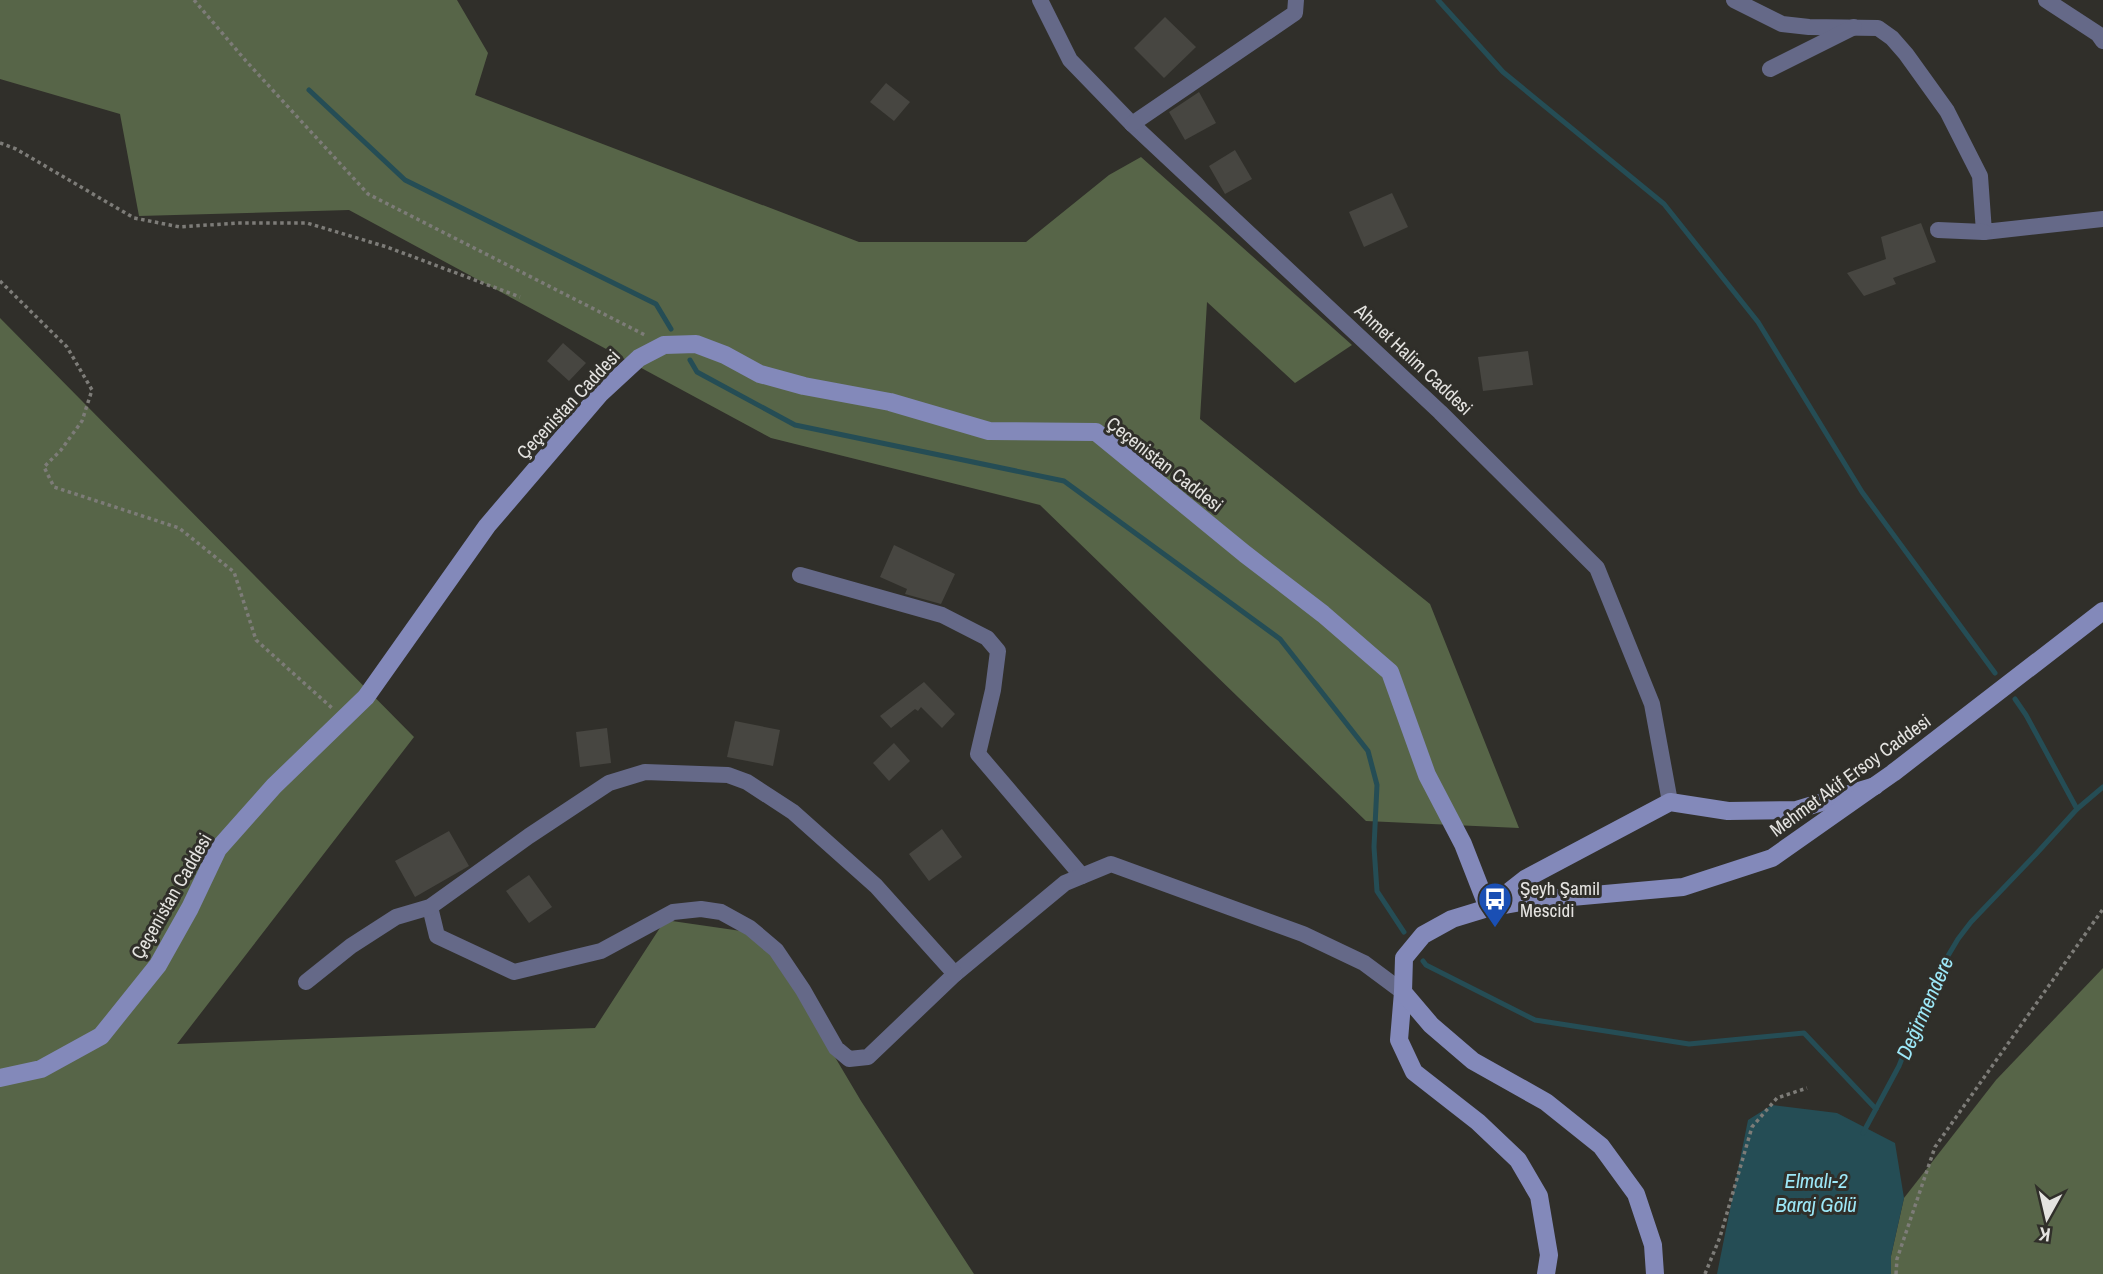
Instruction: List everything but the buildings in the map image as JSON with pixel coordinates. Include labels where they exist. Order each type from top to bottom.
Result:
[{"type":"street","name":"Ahmet Halim Caddesi","points":[[1040,0],[1070,60],[1132,124],[1440,412],[1597,568],[1652,704],[1670,802]]},
{"type":"street","points":[[1132,124],[1295,13],[1296,0]]},
{"type":"street","points":[[1734,0],[1782,24],[1878,28],[1892,38],[1947,111],[1980,176],[1984,232]]},
{"type":"street","points":[[2046,0],[2098,34],[2103,41]]},
{"type":"street","points":[[1770,69],[1837,38],[1856,26]]},
{"type":"street","points":[[1938,230],[1984,232],[2103,219]]},
{"type":"street","name":"Çeçenistan Caddesi","points":[[0,1078],[41,1069],[101,1036],[158,965],[190,908],[218,849],[274,786],[366,697],[487,526],[610,385],[639,358],[664,345],[696,344],[725,355],[760,374],[804,386],[890,402],[989,431],[1096,432],[1323,614],[1390,672],[1427,775],[1463,844],[1488,908]]},
{"type":"street","points":[[800,575],[942,615],[987,638],[999,651],[978,754],[1082,876]]},
{"type":"street","name":"Mehmet Akif Ersoy Caddesi","points":[[1546,1274],[1549,1255],[1539,1196],[1518,1160],[1478,1122],[1414,1072],[1399,1040],[1404,958],[1423,935],[1452,919],[1488,908],[1527,901],[1684,887],[1772,858],[1875,786],[2103,611]]},
{"type":"street","points":[[306,982],[351,946],[396,916],[430,907],[609,783],[645,772],[728,775],[747,782],[793,812],[876,886],[955,974]]},
{"type":"street","points":[[1488,908],[1525,878],[1670,802],[1728,811],[1796,810],[1875,786]]},
{"type":"street","points":[[430,907],[437,936],[514,972],[601,951],[673,912],[701,909],[721,912],[750,928],[776,950],[803,990],[836,1048],[849,1059],[868,1057],[955,974],[1065,883],[1111,864],[1303,934],[1364,962],[1403,992],[1430,1025],[1473,1061],[1546,1102],[1601,1146],[1636,1194],[1653,1245],[1655,1274]]},
{"type":"path","points":[[194,0],[368,194],[664,345]]},
{"type":"path","points":[[0,143],[16,149],[134,218],[180,227],[237,223],[307,223],[387,247],[520,297]]},
{"type":"path","points":[[0,281],[67,347],[92,390],[82,421],[61,450],[44,467],[54,487],[179,528],[234,572],[256,640],[344,719]]},
{"type":"path","points":[[1896,1274],[1896,1259],[1935,1147],[2103,909]]},
{"type":"path","points":[[1705,1274],[1720,1237],[1752,1127],[1777,1098],[1807,1088]]},
{"type":"green space","points":[[0,0],[457,0],[488,53],[475,95],[859,242],[1026,242],[1109,175],[1141,157],[1352,345],[1295,383],[1207,302],[1200,419],[1430,604],[1519,828],[1366,821],[1040,505],[771,438],[349,210],[139,216],[120,114],[0,79]]},
{"type":"green space","points":[[0,318],[414,737],[177,1044],[595,1028],[665,920],[762,934],[861,1101],[974,1274],[0,1274]]},
{"type":"green space","points":[[2103,968],[2103,1274],[1891,1274],[1891,1256],[1904,1198],[1996,1080]]},
{"type":"water","name":"Elmalı-2 Baraj Gölü","points":[[1772,1105],[1837,1113],[1895,1143],[1904,1198],[1891,1256],[1891,1274],[1717,1274],[1748,1120]]},
{"type":"waterway","points":[[1438,0],[1503,72],[1664,204],[1758,322],[1862,492],[1995,673]]},
{"type":"waterway","points":[[309,90],[405,180],[656,304],[671,329]]},
{"type":"waterway","points":[[690,360],[697,372],[795,425],[1064,481],[1280,639],[1368,751],[1377,785],[1374,847],[1377,891],[1404,932]]},
{"type":"waterway","points":[[2015,699],[2077,809]]},
{"type":"waterway","name":"Değirmendere","points":[[1863,1133],[1899,1066],[1933,981],[1958,939],[2077,809],[2103,787]]},
{"type":"waterway","points":[[1423,961],[1426,965],[1535,1020],[1689,1044],[1804,1033],[1876,1109]]},
{"type":"place","name":"Şeyh Şamil Mescidi","points":[[1495,929]]}]
